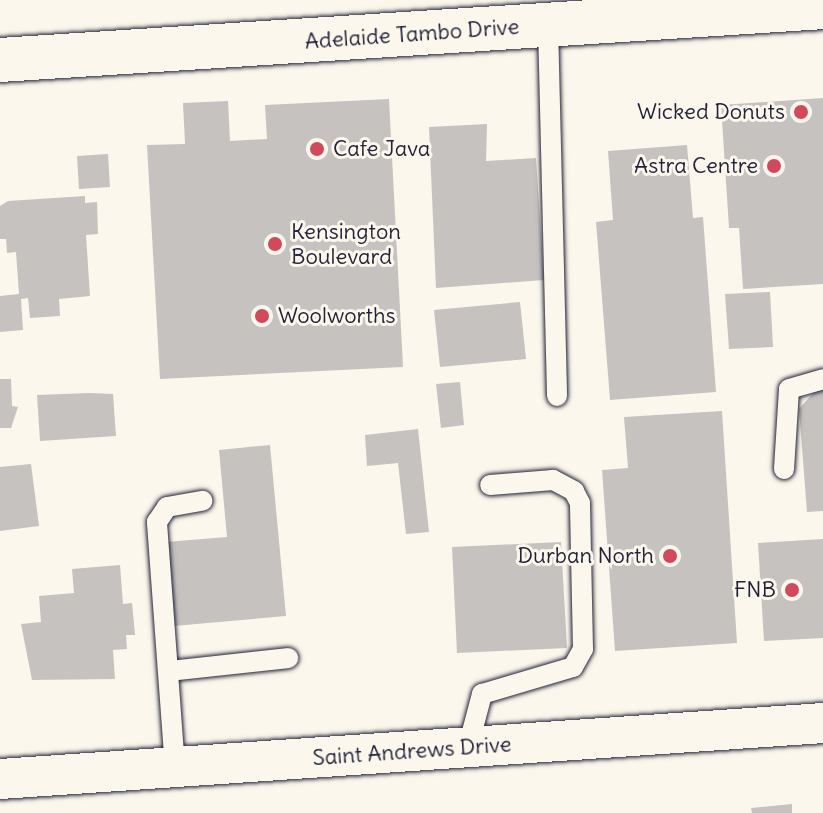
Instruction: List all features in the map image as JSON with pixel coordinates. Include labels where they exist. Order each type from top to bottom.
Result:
[{"type":"street","name":"Adelaide Tambo Drive","points":[[0,60],[823,7]]},
{"type":"street","name":"Saint Andrews Drive","points":[[0,779],[823,723]]},
{"type":"lane","points":[[548,25],[557,396]]},
{"type":"lane","points":[[784,469],[789,389],[823,379]]},
{"type":"lane","points":[[468,747],[482,694],[491,687],[573,667],[583,649],[580,503],[574,491],[553,480],[490,485]]},
{"type":"lane","points":[[175,768],[157,522],[167,507],[202,501]]},
{"type":"lane","points":[[169,671],[288,658]]},
{"type":"building","name":"Astra Centre","points":[[823,98],[823,284],[743,289],[739,228],[729,228],[721,105]]},
{"type":"building","name":"Kensington Boulevard","points":[[389,99],[403,367],[160,379],[147,145],[185,144],[183,103],[228,101],[230,141],[267,139],[265,105]]},
{"type":"building","points":[[487,124],[486,161],[536,158],[544,280],[436,288],[429,127]]},
{"type":"building","points":[[687,145],[693,218],[703,217],[716,392],[610,400],[596,222],[613,220],[608,151]]},
{"type":"building","points":[[108,154],[110,187],[79,189],[77,156]]},
{"type":"building","points":[[85,196],[85,203],[97,202],[98,234],[86,235],[90,296],[59,299],[60,316],[30,318],[28,298],[21,299],[23,330],[0,332],[0,296],[19,294],[16,252],[7,253],[6,239],[0,239],[0,206],[8,201]]},
{"type":"building","points":[[770,292],[773,347],[729,349],[725,294]]},
{"type":"building","points":[[520,302],[526,359],[440,367],[434,310]]},
{"type":"building","points":[[0,379],[11,379],[12,406],[18,407],[11,428],[0,428]]},
{"type":"building","points":[[460,382],[464,425],[441,428],[436,384]]},
{"type":"building","points":[[823,390],[823,511],[807,512],[799,409],[815,391]]},
{"type":"building","points":[[113,394],[116,436],[40,441],[37,395]]},
{"type":"building","name":"Durban North","points":[[722,411],[737,643],[615,651],[602,470],[628,468],[624,417]]},
{"type":"building","points":[[418,429],[429,532],[406,534],[398,463],[367,466],[365,435]]},
{"type":"building","points":[[270,445],[286,616],[174,626],[166,542],[227,537],[219,450]]},
{"type":"building","points":[[31,464],[39,526],[0,531],[0,467]]},
{"type":"building","name":"FNB","points":[[823,539],[823,638],[764,641],[758,543]]},
{"type":"building","points":[[561,542],[567,648],[457,653],[452,547]]},
{"type":"building","points":[[120,565],[123,604],[132,603],[135,635],[126,635],[127,649],[113,650],[115,679],[32,680],[21,624],[41,622],[39,596],[74,593],[72,569]]},
{"type":"building","points":[[792,804],[792,813],[752,813],[751,808]]},
{"type":"place","name":"Wicked Donuts","points":[[801,112]]},
{"type":"place","name":"Cafe Java","points":[[317,149]]},
{"type":"place","name":"Astra Centre","points":[[774,166]]},
{"type":"place","name":"Kensington Boulevard","points":[[275,244]]},
{"type":"place","name":"Woolworths","points":[[262,316]]},
{"type":"place","name":"Durban North","points":[[670,556]]},
{"type":"place","name":"FNB","points":[[792,590]]}]
